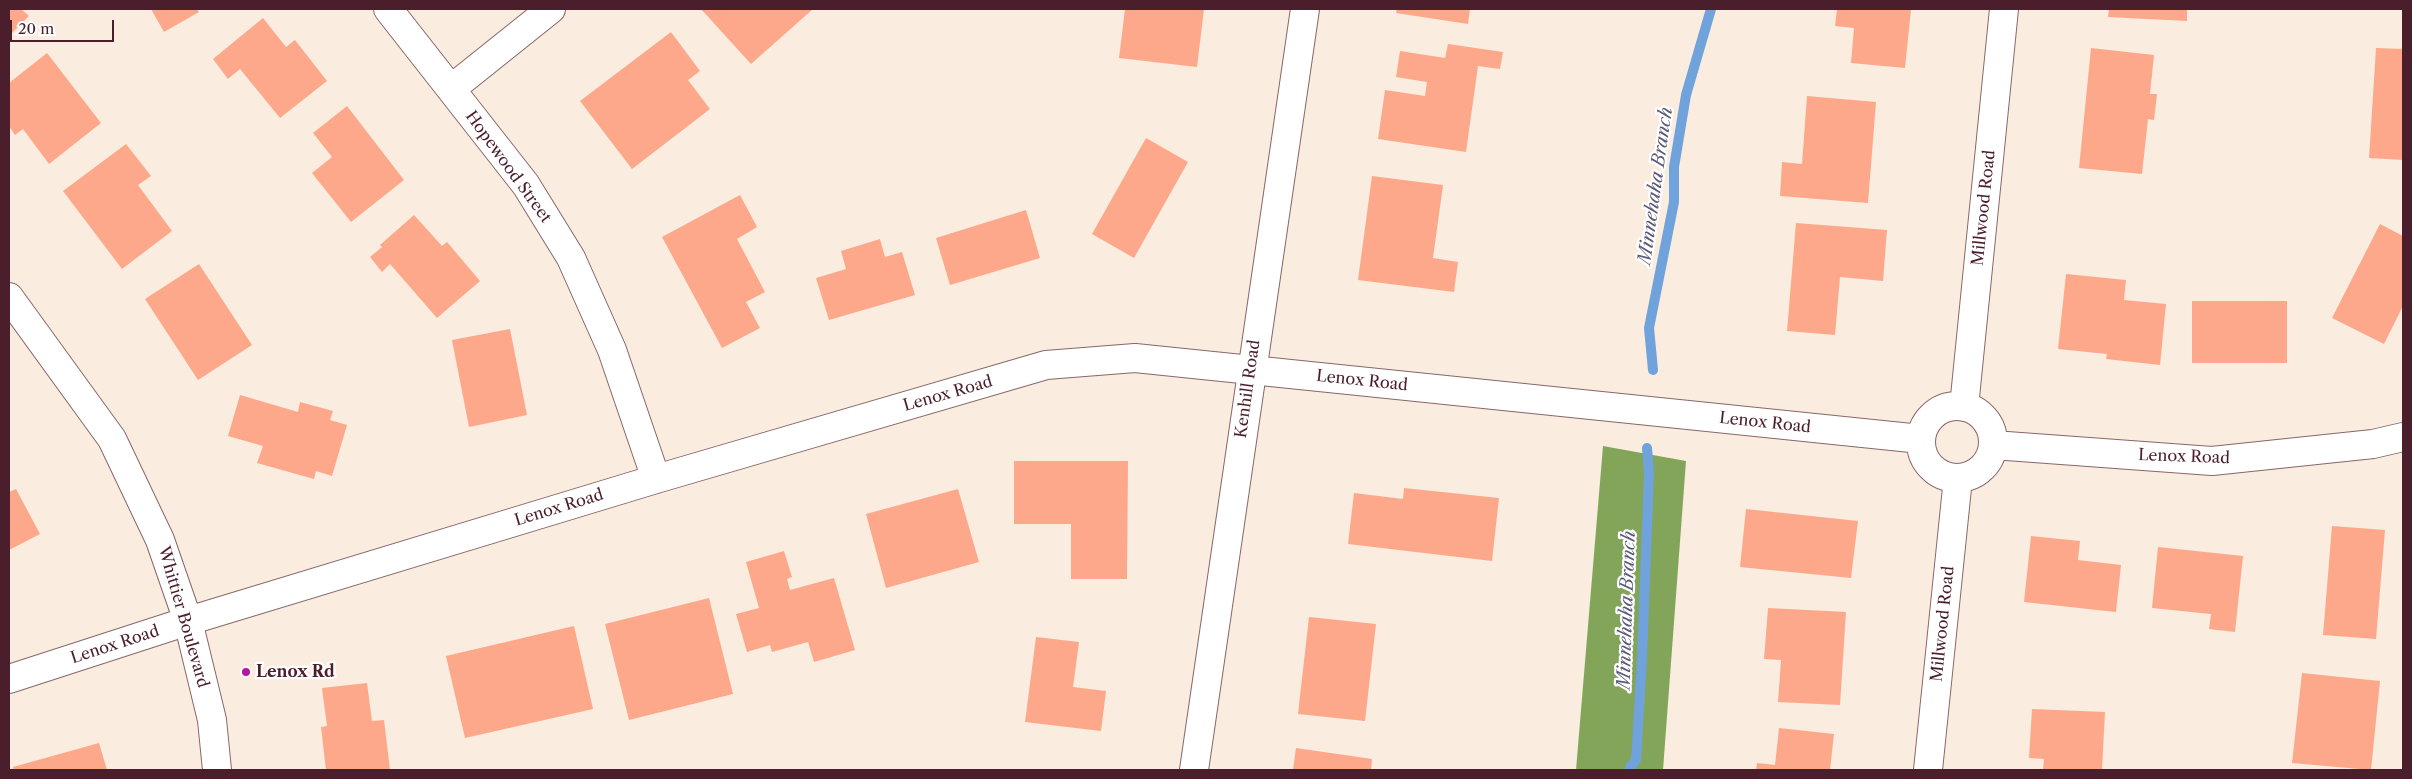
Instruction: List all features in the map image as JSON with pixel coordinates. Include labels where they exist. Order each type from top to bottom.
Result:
[{"type":"street","name":"Hopewood Street","points":[[388,9],[526,186],[571,258],[612,350],[656,479]]},
{"type":"street","points":[[451,89],[551,9]]},
{"type":"street","name":"Kenhill Road","points":[[1194,770],[1305,9]]},
{"type":"street","name":"Millwood Road","points":[[1964,406],[2004,9]]},
{"type":"street","name":"Whittier Boulevard","points":[[9,297],[112,439],[160,540],[188,621],[212,720],[217,770]]},
{"type":"street","name":"Lenox Road","points":[[9,679],[188,621],[656,479],[1046,365],[1135,358],[1921,439]]},
{"type":"street","points":[[1952,406],[1964,406],[1983,416],[1993,435],[1994,445],[1991,455],[1978,472],[1958,478],[1946,477],[1935,471],[1927,462],[1922,451],[1921,439],[1924,428],[1935,414],[1952,406]]},
{"type":"street","name":"Lenox Road","points":[[1994,445],[2212,461],[2373,444],[2403,437]]},
{"type":"street","name":"Millwood Road","points":[[1928,770],[1958,478]]},
{"type":"green space","points":[[1603,446],[1686,461],[1663,770],[1576,770]]},
{"type":"building","points":[[9,9],[21,9],[29,16],[9,36]]},
{"type":"building","points":[[151,9],[197,9],[199,12],[164,32]]},
{"type":"building","points":[[701,9],[813,9],[751,64]]},
{"type":"building","points":[[1125,9],[1204,9],[1197,67],[1119,58]]},
{"type":"building","points":[[1397,9],[1470,9],[1468,24],[1396,13]]},
{"type":"building","points":[[1837,9],[1911,9],[1905,68],[1851,63],[1854,28],[1835,26]]},
{"type":"building","points":[[2109,9],[2187,9],[2187,21],[2108,17]]},
{"type":"building","points":[[263,18],[286,47],[295,40],[327,81],[280,118],[240,69],[228,79],[213,59]]},
{"type":"building","points":[[671,32],[700,71],[688,80],[710,109],[632,169],[580,101]]},
{"type":"building","points":[[1448,44],[1503,52],[1500,69],[1478,66],[1466,152],[1378,139],[1385,90],[1425,96],[1427,82],[1396,77],[1400,51],[1445,58]]},
{"type":"building","points":[[2091,48],[2154,55],[2150,94],[2157,94],[2154,120],[2148,119],[2142,174],[2079,168]]},
{"type":"building","points":[[2376,48],[2403,49],[2403,160],[2369,158]]},
{"type":"building","points":[[47,53],[101,123],[49,164],[23,129],[15,135],[9,126],[9,83]]},
{"type":"building","points":[[1807,96],[1876,102],[1868,203],[1780,196],[1782,162],[1802,164]]},
{"type":"building","points":[[347,106],[404,180],[351,222],[312,173],[332,157],[313,133]]},
{"type":"building","points":[[1146,138],[1188,162],[1134,258],[1092,234]]},
{"type":"building","points":[[126,144],[151,176],[138,185],[172,231],[122,269],[63,191]]},
{"type":"building","points":[[1372,176],[1443,185],[1433,258],[1458,262],[1454,292],[1358,280]]},
{"type":"building","points":[[740,195],[757,227],[737,239],[765,292],[746,302],[760,328],[722,348],[662,237]]},
{"type":"building","points":[[1026,210],[1040,258],[950,285],[936,238]]},
{"type":"building","points":[[414,215],[442,246],[447,242],[480,281],[437,318],[390,264],[382,272],[370,257],[382,247],[380,245]]},
{"type":"building","points":[[1796,223],[1887,230],[1883,281],[1840,277],[1835,335],[1787,331]]},
{"type":"building","points":[[2380,224],[2403,236],[2403,306],[2384,344],[2332,318]]},
{"type":"building","points":[[880,239],[885,257],[902,252],[915,295],[829,320],[816,278],[846,269],[841,251]]},
{"type":"building","points":[[199,264],[252,345],[198,380],[145,299]]},
{"type":"building","points":[[2066,274],[2126,280],[2124,300],[2166,304],[2160,365],[2106,359],[2107,354],[2058,349]]},
{"type":"building","points":[[2192,301],[2287,301],[2287,363],[2192,363]]},
{"type":"building","points":[[510,329],[527,415],[469,427],[452,340]]},
{"type":"building","points":[[240,395],[298,412],[300,402],[333,411],[330,420],[347,425],[332,476],[316,471],[314,479],[257,463],[263,446],[228,436]]},
{"type":"building","points":[[1014,461],[1128,461],[1127,579],[1071,579],[1071,524],[1014,524]]},
{"type":"building","points":[[1404,488],[1499,498],[1492,561],[1348,544],[1354,493],[1403,499]]},
{"type":"building","points":[[16,489],[40,534],[9,550],[9,492]]},
{"type":"building","points":[[958,489],[979,562],[886,588],[866,514]]},
{"type":"building","points":[[1746,509],[1858,521],[1851,578],[1740,567]]},
{"type":"building","points":[[2332,526],[2385,530],[2376,639],[2323,635]]},
{"type":"building","points":[[2031,536],[2080,541],[2078,560],[2121,565],[2116,612],[2024,602]]},
{"type":"building","points":[[2158,547],[2243,556],[2235,632],[2209,629],[2211,614],[2152,608]]},
{"type":"building","points":[[784,551],[792,577],[787,579],[790,590],[834,578],[855,650],[814,662],[808,642],[772,652],[770,645],[747,652],[736,614],[759,608],[746,562]]},
{"type":"building","points":[[709,598],[733,694],[629,720],[605,624]]},
{"type":"building","points":[[1768,608],[1846,612],[1840,705],[1778,702],[1781,660],[1764,659]]},
{"type":"building","points":[[1309,617],[1376,624],[1365,721],[1298,714]]},
{"type":"building","points":[[574,626],[593,709],[465,738],[446,656]]},
{"type":"building","points":[[1036,637],[1079,642],[1073,687],[1106,691],[1101,731],[1025,722]]},
{"type":"building","points":[[2302,673],[2380,681],[2371,770],[2292,763]]},
{"type":"building","points":[[367,683],[372,721],[384,720],[390,770],[326,770],[321,727],[327,726],[322,688]]},
{"type":"building","points":[[2032,709],[2105,712],[2102,770],[2043,770],[2044,759],[2029,758]]},
{"type":"building","points":[[1779,728],[1834,734],[1830,770],[1756,770],[1757,763],[1775,765]]},
{"type":"building","points":[[99,743],[107,770],[14,770],[13,767]]},
{"type":"building","points":[[1296,748],[1372,759],[1371,770],[1293,770]]},
{"type":"waterway","name":"Minnehaha Branch","points":[[1653,370],[1649,328],[1674,202],[1674,167],[1686,95],[1711,9]]},
{"type":"waterway","name":"Minnehaha Branch","points":[[1630,770],[1630,767],[1636,760],[1642,659],[1649,473],[1647,448]]},
{"type":"place","name":"Lenox Rd","points":[[246,672]]}]
